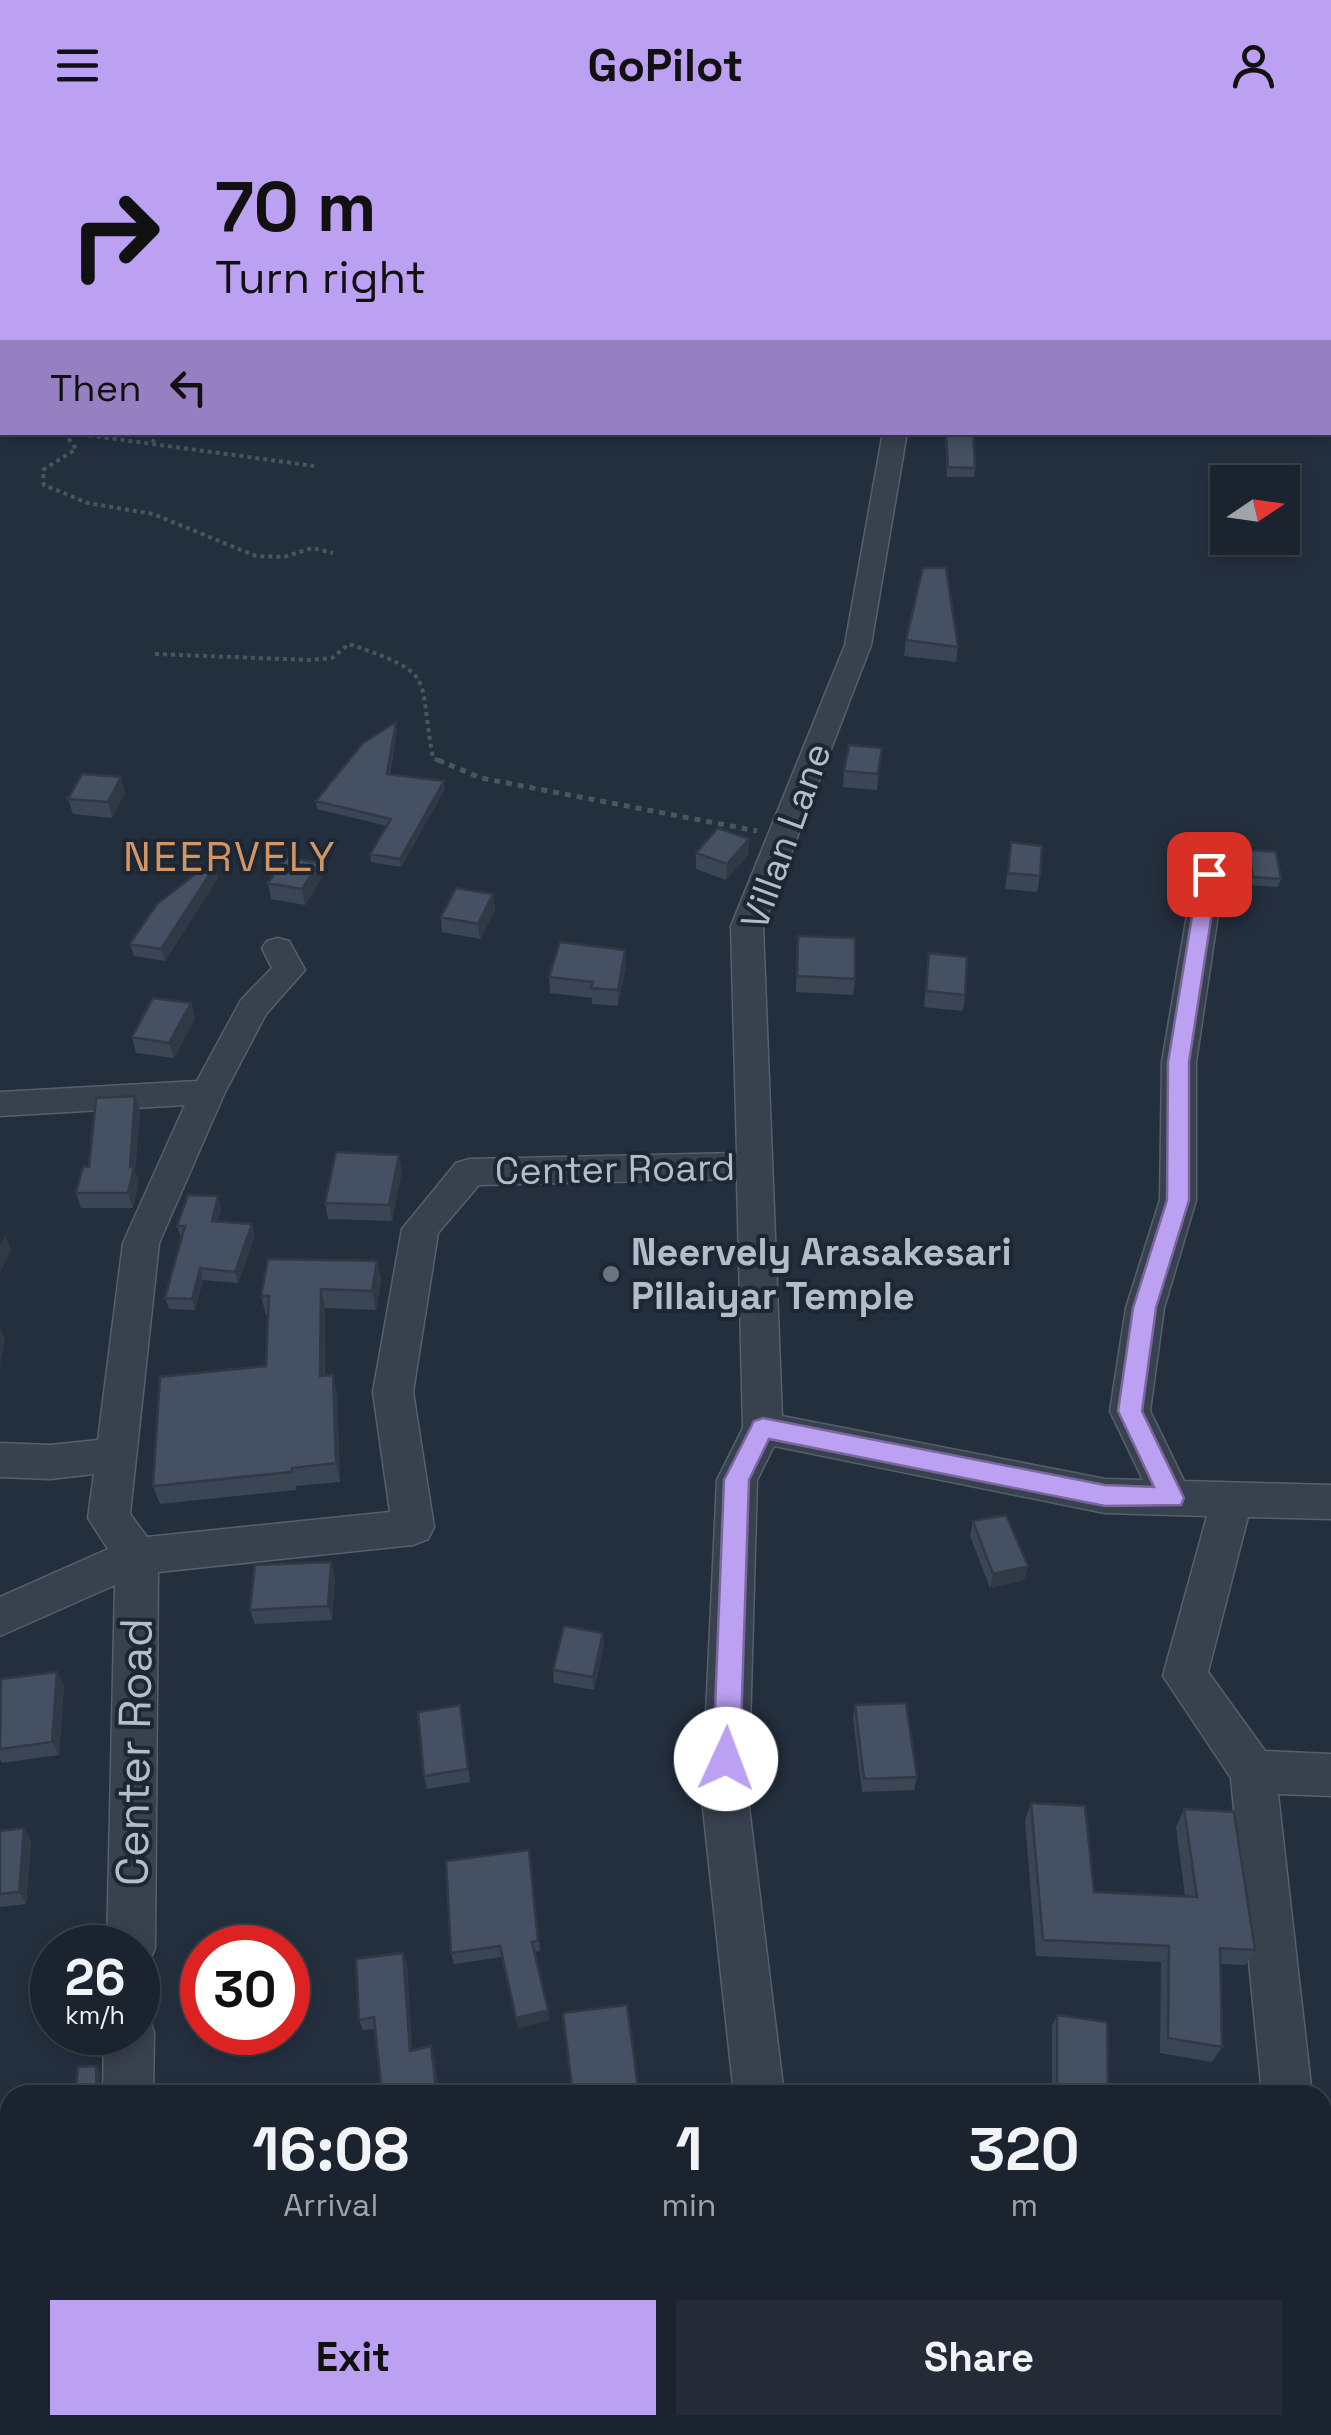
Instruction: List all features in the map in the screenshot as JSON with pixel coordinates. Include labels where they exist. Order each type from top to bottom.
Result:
[{"type":"street","name":"Villan Lane","points":[[763,1428],[746,926],[858,644],[894,435]]},
{"type":"street","points":[[1172,1498],[1130,1411],[1144,1308],[1178,1200],[1178,1062],[1209,874]]},
{"type":"street","points":[[0,1617],[137,1556],[109,1518],[141,1243],[208,1092],[254,1008],[289,970],[278,948]]},
{"type":"street","points":[[0,1104],[208,1092]]},
{"type":"street","name":"Center Roard","points":[[137,1556],[414,1527],[393,1392],[420,1229],[468,1172],[756,1166]]},
{"type":"street","points":[[757,2085],[725,1799],[737,1480],[763,1428],[1105,1496],[1331,1502]]},
{"type":"street","points":[[0,1460],[50,1462],[116,1455]]},
{"type":"street","points":[[1232,1499],[1186,1676],[1253,1772],[1286,2085]]},
{"type":"street","name":"Center Road","points":[[131,1925],[137,1556]]},
{"type":"street","points":[[1253,1772],[1331,1775]]},
{"type":"street","points":[[128,2085],[129,2055]]},
{"type":"path","points":[[66,435],[76,449],[43,470],[44,485],[88,503],[153,514],[256,556],[284,557],[312,548],[333,553]]},
{"type":"path","points":[[88,435],[314,466]]},
{"type":"path","points":[[152,443],[155,435]]},
{"type":"path","points":[[155,654],[310,660],[332,658],[349,644],[398,661],[417,676],[426,694],[427,735],[434,758],[482,778],[782,836]]},
{"type":"building","points":[[946,435],[973,435],[975,468],[948,467]]},
{"type":"building","points":[[923,568],[946,568],[958,647],[906,640]]},
{"type":"building","points":[[396,722],[387,774],[444,781],[400,859],[370,854],[391,819],[316,801],[363,743]]},
{"type":"building","points":[[849,745],[882,748],[878,774],[844,771]]},
{"type":"building","points":[[82,774],[121,777],[108,802],[68,799]]},
{"type":"building","points":[[718,828],[749,839],[727,864],[696,853]]},
{"type":"building","points":[[1011,842],[1042,846],[1040,876],[1008,873]]},
{"type":"building","points":[[1248,850],[1276,852],[1281,879],[1253,877]]},
{"type":"building","points":[[286,857],[319,863],[302,889],[268,883]]},
{"type":"building","points":[[211,862],[215,866],[161,949],[130,944],[157,904]]},
{"type":"building","points":[[456,888],[493,894],[478,924],[441,917]]},
{"type":"building","points":[[798,936],[855,938],[855,979],[797,976]]},
{"type":"building","points":[[560,942],[625,950],[618,990],[591,988],[593,982],[549,977]]},
{"type":"building","points":[[929,953],[967,957],[965,995],[926,991]]},
{"type":"building","points":[[153,998],[191,1003],[169,1043],[132,1037]]},
{"type":"building","points":[[135,1096],[130,1167],[134,1167],[128,1193],[76,1193],[83,1167],[89,1167],[96,1098]]},
{"type":"building","points":[[336,1152],[399,1155],[389,1205],[325,1203]]},
{"type":"building","points":[[188,1195],[218,1196],[212,1221],[252,1224],[235,1272],[200,1268],[192,1299],[165,1298],[185,1226],[177,1226]]},
{"type":"building","points":[[268,1259],[377,1261],[372,1291],[321,1289],[320,1376],[333,1375],[336,1463],[292,1468],[292,1472],[153,1486],[160,1377],[266,1366],[269,1296],[261,1296]]},
{"type":"building","points":[[1006,1515],[1028,1566],[993,1574],[973,1521]]},
{"type":"building","points":[[331,1562],[328,1606],[250,1610],[255,1565]]},
{"type":"building","points":[[564,1626],[603,1633],[593,1677],[553,1670]]},
{"type":"building","points":[[57,1672],[52,1742],[0,1749],[1,1679]]},
{"type":"building","points":[[906,1703],[917,1777],[864,1779],[855,1705]]},
{"type":"building","points":[[460,1705],[468,1769],[424,1776],[418,1712]]},
{"type":"building","points":[[1031,1803],[1085,1806],[1094,1892],[1197,1897],[1184,1809],[1234,1812],[1255,1950],[1220,1948],[1222,2047],[1168,2038],[1169,1946],[1043,1940]]},
{"type":"building","points":[[24,1828],[19,1892],[0,1894],[0,1831]]},
{"type":"building","points":[[529,1850],[538,1941],[532,1942],[548,2010],[516,2018],[500,1946],[451,1953],[446,1861]]},
{"type":"building","points":[[403,1953],[410,2051],[431,2046],[436,2085],[381,2085],[374,2017],[359,2020],[356,1959]]},
{"type":"building","points":[[627,2005],[638,2085],[572,2085],[563,2013]]},
{"type":"building","points":[[1057,2015],[1107,2022],[1108,2085],[1057,2085]]},
{"type":"building","points":[[96,2066],[97,2085],[76,2085],[78,2067]]},
{"type":"place","name":"Neervely Arasakesari Pillaiyar Temple","points":[[611,1274]]},
{"type":"district","name":"NEERVELY","points":[[230,856]]},
{"type":"route","points":[[726,1759],[737,1480],[763,1428],[1105,1496],[1172,1498],[1130,1411],[1144,1308],[1178,1200],[1178,1062],[1209,874]]}]
